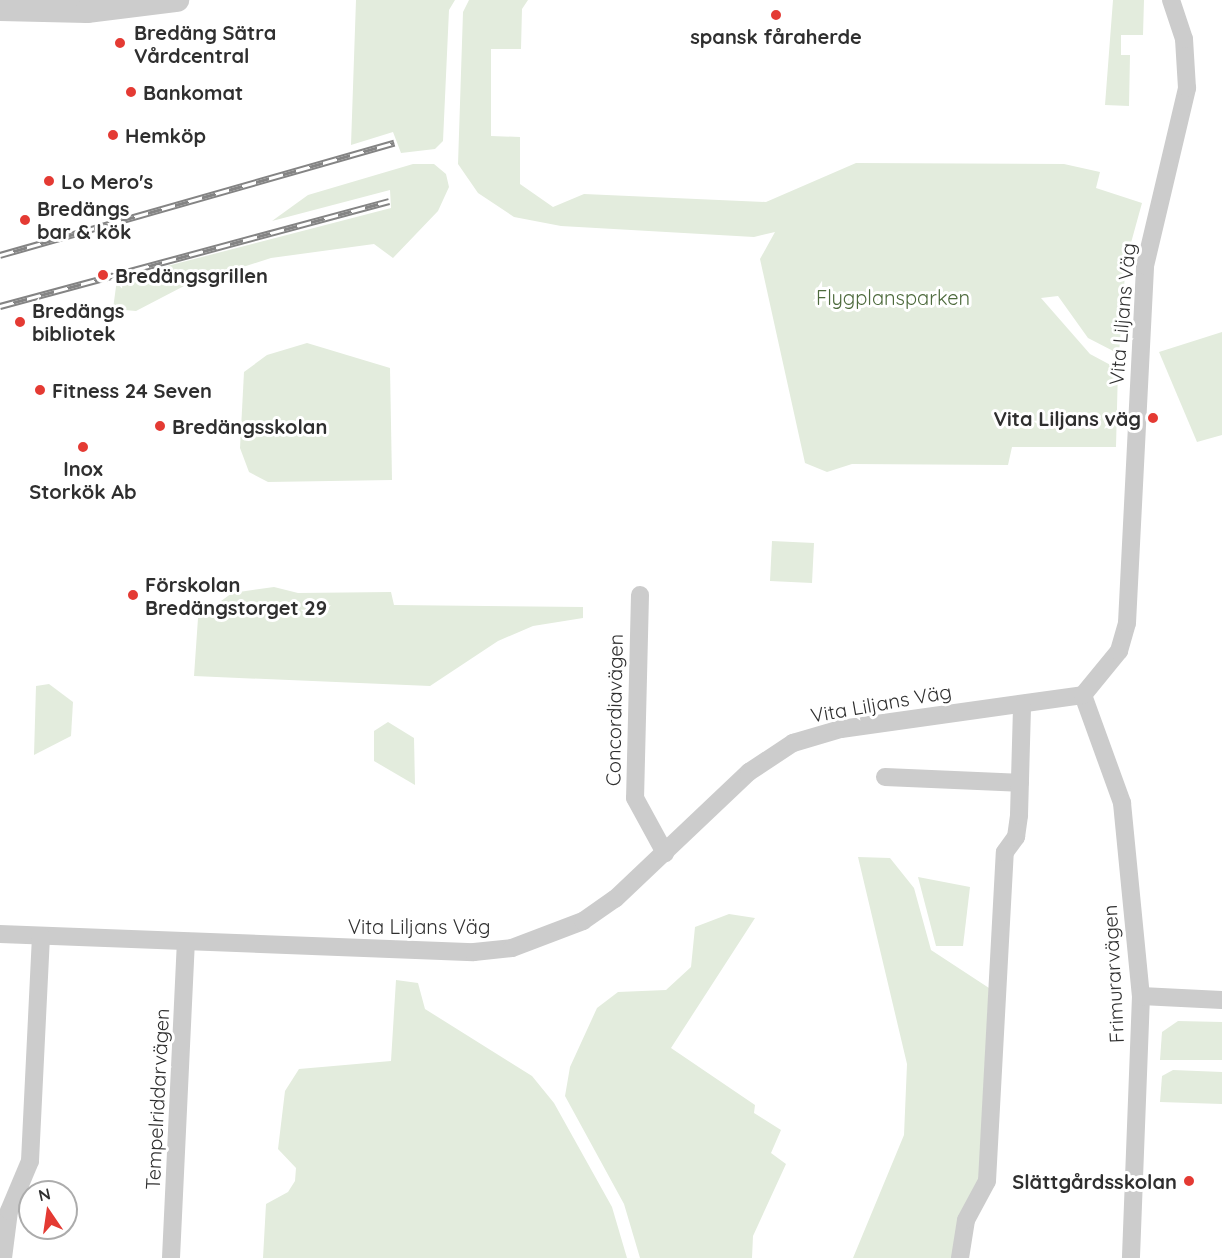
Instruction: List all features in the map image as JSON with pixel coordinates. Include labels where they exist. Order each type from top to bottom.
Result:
[{"type":"street","points":[[0,9],[87,11],[177,0]]},
{"type":"street","name":"Vita Liljans Väg","points":[[0,934],[474,952],[512,948],[583,921],[665,853],[749,772],[793,743],[841,729],[1022,705],[1083,694],[1119,651],[1127,623],[1145,266],[1187,88],[1184,39],[1171,0]]},
{"type":"street","name":"Concordiavägen","points":[[640,595],[635,798],[665,853]]},
{"type":"street","name":"Frimurarvägen","points":[[1083,694],[1122,802],[1141,996],[1131,1258]]},
{"type":"street","points":[[960,1258],[966,1220],[987,1181],[1005,852],[1016,837],[1022,705]]},
{"type":"street","points":[[885,777],[1020,783]]},
{"type":"street","points":[[3,1258],[9,1211],[31,1150],[41,936]]},
{"type":"street","name":"Tempelriddarvägen","points":[[171,1258],[186,942]]},
{"type":"street","points":[[1141,996],[1222,1000]]},
{"type":"green space","points":[[356,0],[455,0],[449,10],[443,141],[435,149],[401,153],[393,132],[351,145]]},
{"type":"green space","name":"Flygplansparken","points":[[469,0],[528,0],[522,9],[521,49],[491,49],[491,136],[520,137],[520,184],[553,207],[584,194],[766,202],[856,163],[1064,164],[1100,172],[1096,188],[1142,203],[1126,261],[1119,354],[1088,338],[1058,296],[1041,298],[1090,354],[1118,369],[1116,447],[1012,447],[1008,465],[852,464],[827,472],[805,463],[760,259],[775,232],[754,237],[561,226],[514,217],[478,193],[458,164],[463,12]]},
{"type":"green space","points":[[1113,0],[1144,0],[1143,35],[1121,35],[1121,55],[1130,55],[1129,106],[1105,105]]},
{"type":"green space","points":[[413,164],[434,164],[446,174],[449,187],[438,211],[393,258],[374,244],[271,258],[184,286],[136,311],[113,309],[117,279],[391,208],[390,190],[272,221],[308,195]]},
{"type":"green space","points":[[1222,332],[1222,435],[1197,442],[1159,352]]},
{"type":"green space","points":[[307,343],[390,368],[392,480],[268,482],[249,472],[240,448],[244,372],[267,355]]},
{"type":"green space","points":[[772,541],[814,543],[812,583],[770,581]]},
{"type":"green space","points":[[274,587],[298,593],[391,592],[394,605],[583,607],[583,618],[533,626],[498,641],[430,686],[194,676],[198,618],[232,593]]},
{"type":"green space","points":[[49,684],[73,702],[71,736],[34,755],[36,686]]},
{"type":"green space","points":[[388,722],[414,738],[415,785],[374,761],[374,731]]},
{"type":"green space","points":[[858,857],[890,858],[914,888],[931,950],[989,988],[979,1180],[953,1258],[853,1258],[904,1135],[907,1064]]},
{"type":"green space","points":[[918,877],[970,887],[963,946],[936,946]]},
{"type":"green space","points":[[729,914],[755,918],[671,1048],[755,1105],[754,1113],[781,1130],[771,1153],[786,1164],[753,1236],[752,1258],[640,1258],[624,1204],[565,1096],[570,1067],[597,1008],[618,992],[666,990],[691,967],[695,927]]},
{"type":"green space","points":[[396,980],[418,983],[425,1009],[532,1076],[554,1103],[612,1207],[627,1258],[263,1258],[266,1204],[288,1192],[295,1181],[296,1168],[278,1149],[285,1091],[299,1069],[391,1061]]},
{"type":"green space","points":[[1178,1021],[1222,1022],[1222,1060],[1160,1060],[1162,1032]]},
{"type":"green space","points":[[1173,1070],[1222,1072],[1222,1104],[1160,1102],[1162,1076]]},
{"type":"railway","points":[[0,255],[394,143]]},
{"type":"railway","points":[[0,306],[389,201]]},
{"type":"place","name":"spansk fåraherde","points":[[776,15]]},
{"type":"place","name":"Bredäng Sätra Vårdcentral","points":[[120,43]]},
{"type":"place","name":"Bankomat","points":[[131,92]]},
{"type":"place","name":"Hemköp","points":[[113,135]]},
{"type":"place","name":"Lo Mero's","points":[[49,181]]},
{"type":"place","name":"Bredängs bar & kök","points":[[25,220]]},
{"type":"place","name":"Bredängsgrillen","points":[[103,275]]},
{"type":"place","name":"Bredängs bibliotek","points":[[20,322]]},
{"type":"place","name":"Fitness 24 Seven","points":[[40,390]]},
{"type":"place","name":"Vita Liljans väg","points":[[1153,418]]},
{"type":"place","name":"Bredängsskolan","points":[[160,426]]},
{"type":"place","name":"Inox Storkök Ab","points":[[83,447]]},
{"type":"place","name":"Förskolan Bredängstorget 29","points":[[133,595]]},
{"type":"place","name":"Slättgårdsskolan","points":[[1189,1181]]}]
